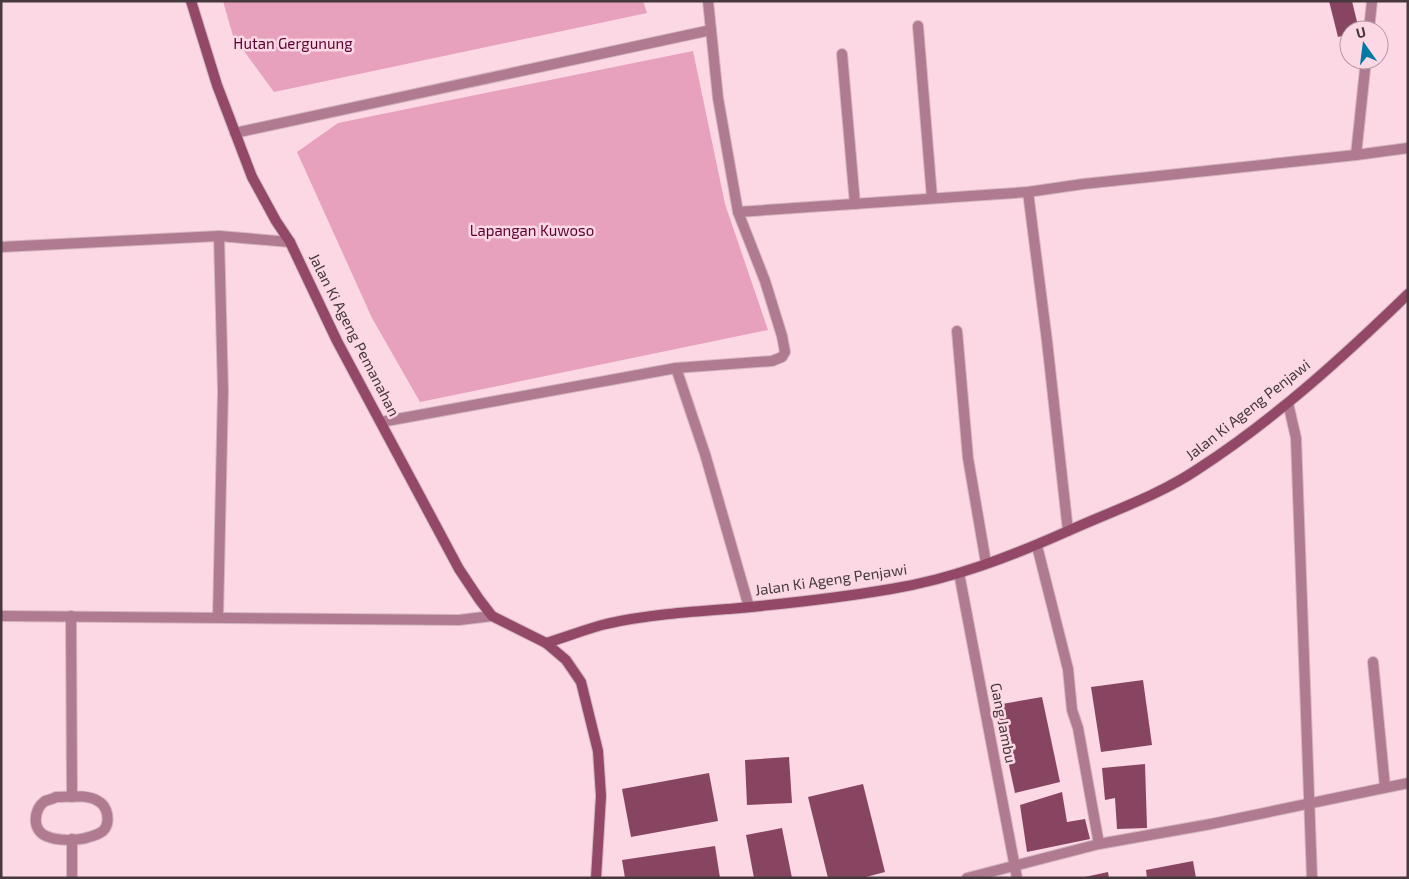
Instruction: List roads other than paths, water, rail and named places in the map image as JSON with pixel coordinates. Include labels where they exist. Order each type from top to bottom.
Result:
[{"type":"main road","name":"Jalan Ki Ageng Pemanahan","points":[[191,1],[217,85],[252,178],[290,242],[337,341],[459,568],[492,616],[546,643]]},
{"type":"main road","name":"Jalan Ki Ageng Penjawi","points":[[546,643],[605,624],[654,616],[836,598],[894,589],[959,573],[1036,546],[1123,508],[1197,470],[1288,403],[1374,328],[1408,294]]},
{"type":"main road","points":[[546,643],[566,660],[581,682],[598,751],[600,796],[596,878]]},
{"type":"street","points":[[381,422],[676,368],[772,361],[782,356],[785,352],[782,336],[765,281],[738,212],[718,98],[708,1]]},
{"type":"street","points":[[1370,20],[1372,1]]},
{"type":"street","points":[[918,26],[932,198]]},
{"type":"street","points":[[235,133],[710,30]]},
{"type":"street","points":[[842,54],[855,204]]},
{"type":"street","points":[[1356,155],[1365,70]]},
{"type":"street","points":[[738,212],[1028,192],[1083,184],[1408,148]]},
{"type":"street","points":[[1028,192],[1047,340],[1068,531]]},
{"type":"street","points":[[1,247],[219,236],[290,242]]},
{"type":"street","points":[[218,617],[223,391],[219,236]]},
{"type":"street","points":[[957,331],[968,458],[986,563]]},
{"type":"street","points":[[676,368],[705,454],[749,607]]},
{"type":"street","points":[[1288,403],[1296,438],[1312,878]]},
{"type":"street","points":[[1036,546],[1068,669],[1072,710],[1078,728],[1099,844]]},
{"type":"street","name":"Gang Jambu","points":[[959,573],[1017,878]]},
{"type":"street","points":[[1,616],[459,620],[492,616]]},
{"type":"street","points":[[71,616],[72,797]]},
{"type":"street","points":[[1373,662],[1385,787]]},
{"type":"street","points":[[967,878],[1099,844],[1211,824],[1408,783]]},
{"type":"street","points":[[56,797],[72,797],[90,798],[100,802],[107,811],[108,822],[104,830],[84,839],[47,836],[39,831],[36,822],[36,811],[45,802],[56,797]]},
{"type":"street","points":[[72,839],[72,878]]},
{"type":"park label","name":"Hutan Gergunung","points":[[293,44]]},
{"type":"park label","name":"Lapangan Kuwoso","points":[[532,231]]}]
